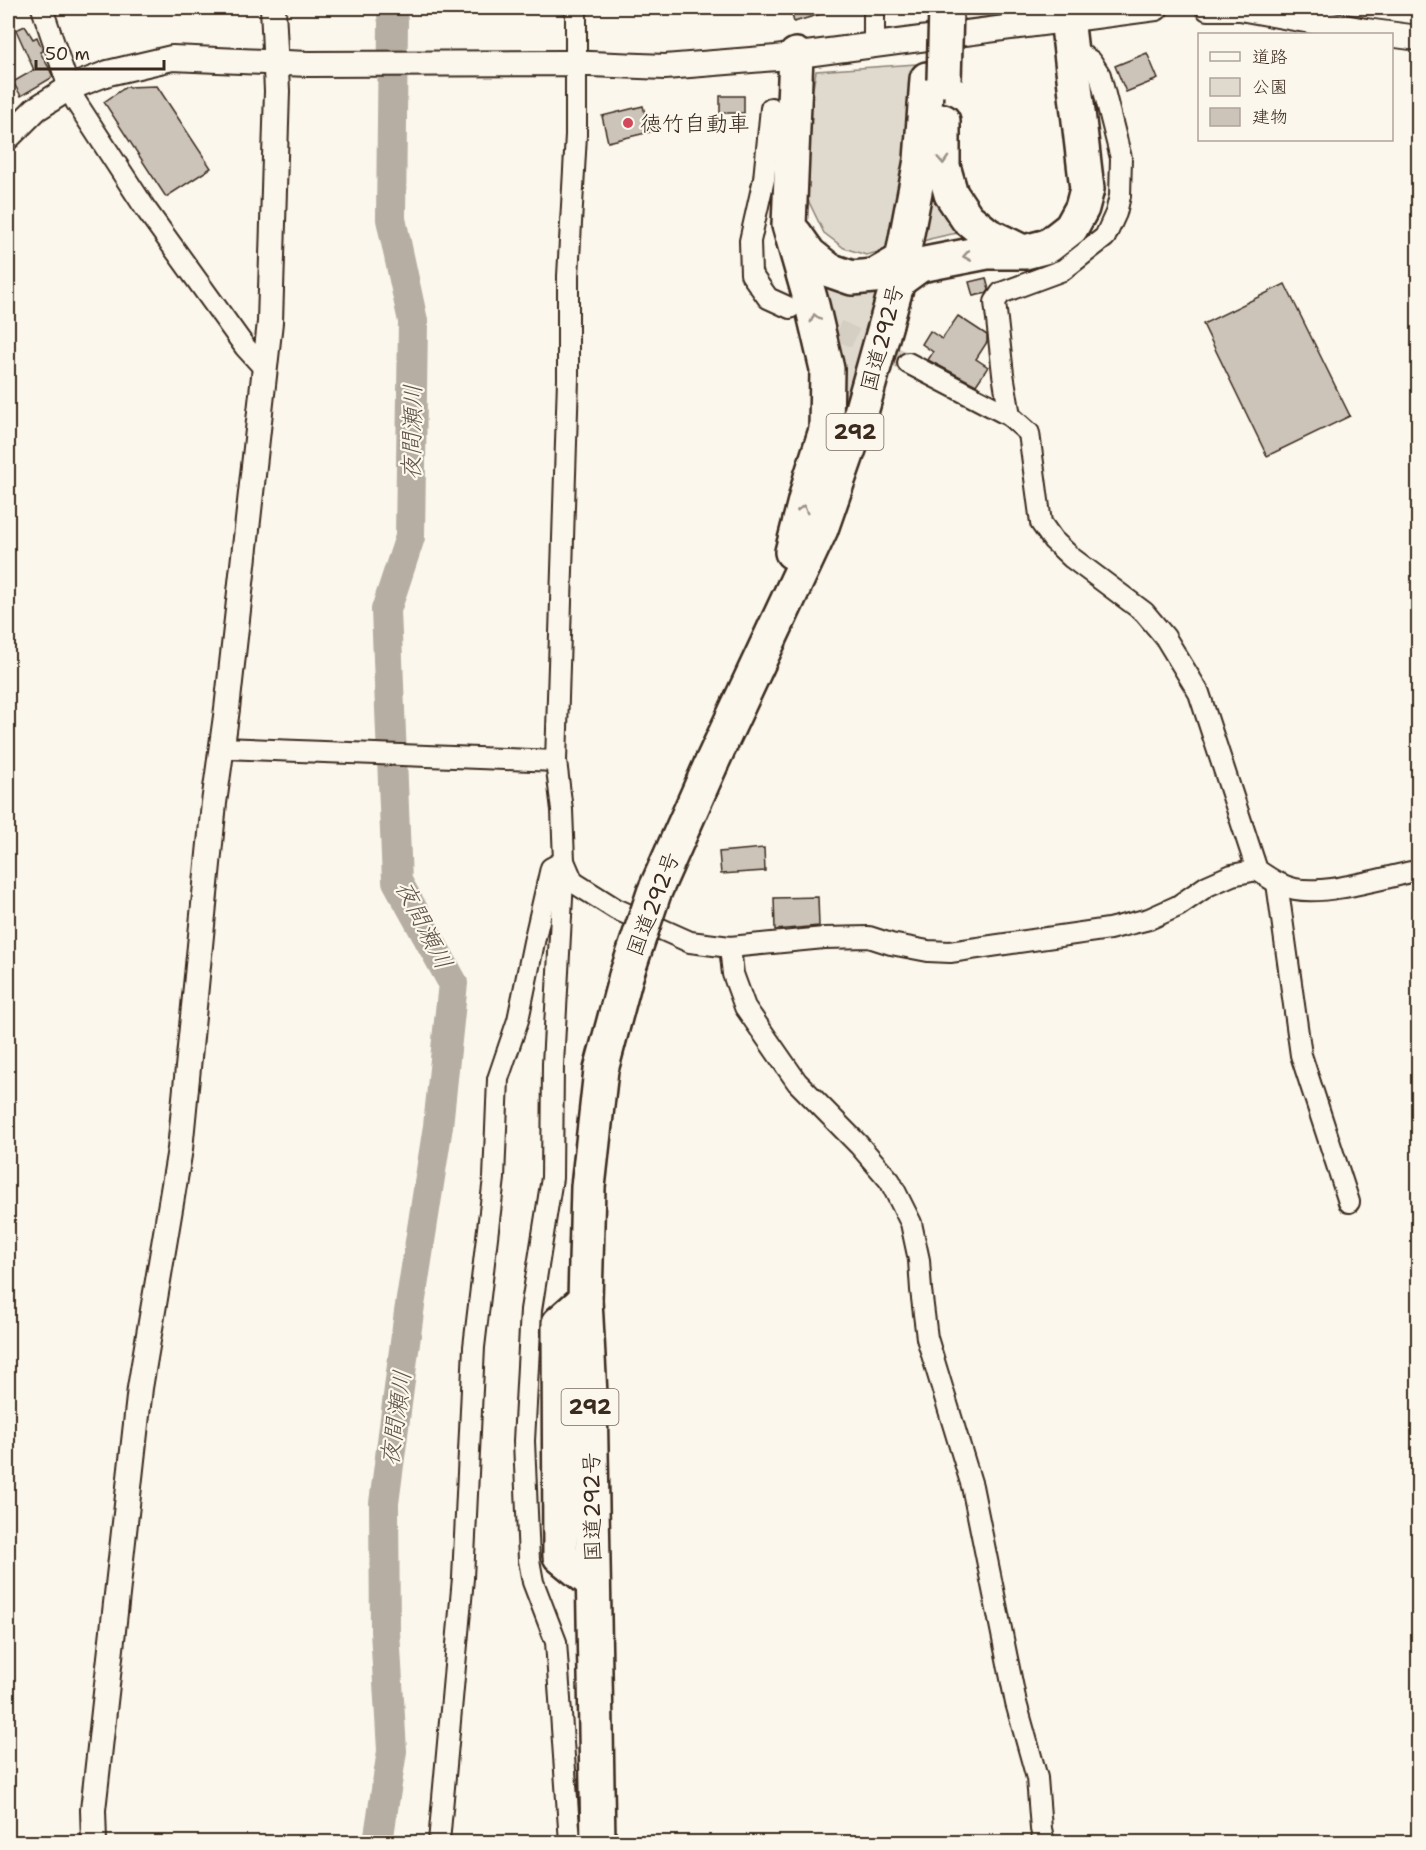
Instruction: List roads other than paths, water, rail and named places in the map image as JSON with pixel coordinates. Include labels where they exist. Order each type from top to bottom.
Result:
[{"type":"highway","name":"国道292号","points":[[598,1842],[590,1395],[585,1300],[588,1187],[601,1070],[626,976],[654,893],[820,529],[858,423],[900,270],[935,80],[930,8]]},
{"type":"highway","points":[[946,8],[935,80],[943,166],[951,194],[967,218],[988,235],[1025,252]]},
{"type":"highway","points":[[789,225],[809,254],[829,270],[852,278],[874,276],[987,252],[1025,252],[1048,246],[1071,228],[1083,208],[1088,189],[1068,24]]},
{"type":"highway","points":[[766,646],[811,477],[826,430],[827,369],[812,305],[789,225],[796,54]]},
{"type":"street","points":[[42,8],[69,88],[76,102],[145,208],[244,347],[265,369]]},
{"type":"street","points":[[94,1842],[93,1810],[137,1412],[180,1149],[214,803],[270,322],[277,91],[273,8]]},
{"type":"street","points":[[570,1842],[556,1642],[532,1582],[524,1441],[531,1310],[552,1178],[553,1064],[564,861],[562,810],[548,760],[568,379],[568,276],[576,135],[571,63],[576,8]]},
{"type":"street","points":[[874,8],[874,45]]},
{"type":"street","points":[[8,137],[36,109],[69,88],[108,73],[172,58],[300,64],[571,63],[665,67],[776,58],[1068,24],[1156,8]]},
{"type":"street","points":[[1208,8],[1240,8],[1381,33]]},
{"type":"street","points":[[1010,416],[995,302],[1001,293],[1063,270],[1105,237],[1116,213],[1120,196],[1121,158],[1100,75],[1068,24]]},
{"type":"street","points":[[1393,35],[1419,38]]},
{"type":"street","points":[[771,108],[764,179],[750,241],[751,274],[768,298],[790,308]]},
{"type":"street","points":[[908,363],[1010,416],[1029,433],[1041,523],[1053,540],[1072,558],[1144,612],[1165,637],[1199,693],[1257,870],[1277,883],[1294,889],[1314,891],[1411,872],[1419,873]]},
{"type":"street","points":[[222,748],[548,760]]},
{"type":"street","points":[[564,861],[573,882],[616,909],[690,942],[730,947],[824,938],[869,938],[891,945],[950,952],[1109,930],[1149,919],[1178,906],[1207,886],[1232,875],[1257,870]]},
{"type":"street","points":[[439,1842],[462,1578],[474,1347],[494,1178],[498,1079],[518,1020],[551,868],[564,861]]},
{"type":"street","points":[[1277,883],[1301,1055],[1349,1202]]},
{"type":"street","points":[[730,947],[733,974],[745,1008],[797,1082],[859,1144],[890,1181],[910,1223],[919,1260],[927,1338],[972,1485],[1016,1702],[1037,1778],[1044,1842]]},
{"type":"waterway","name":"夜間瀬川","points":[[378,1842],[392,1751],[385,1631],[384,1503],[409,1312],[438,1126],[453,983],[397,881],[386,610],[410,537],[413,321],[391,219],[393,22],[391,8]]},
{"type":"tunnel","points":[[810,317],[908,363]]},
{"type":"place","name":"徳竹自動車","points":[[628,123]]}]
